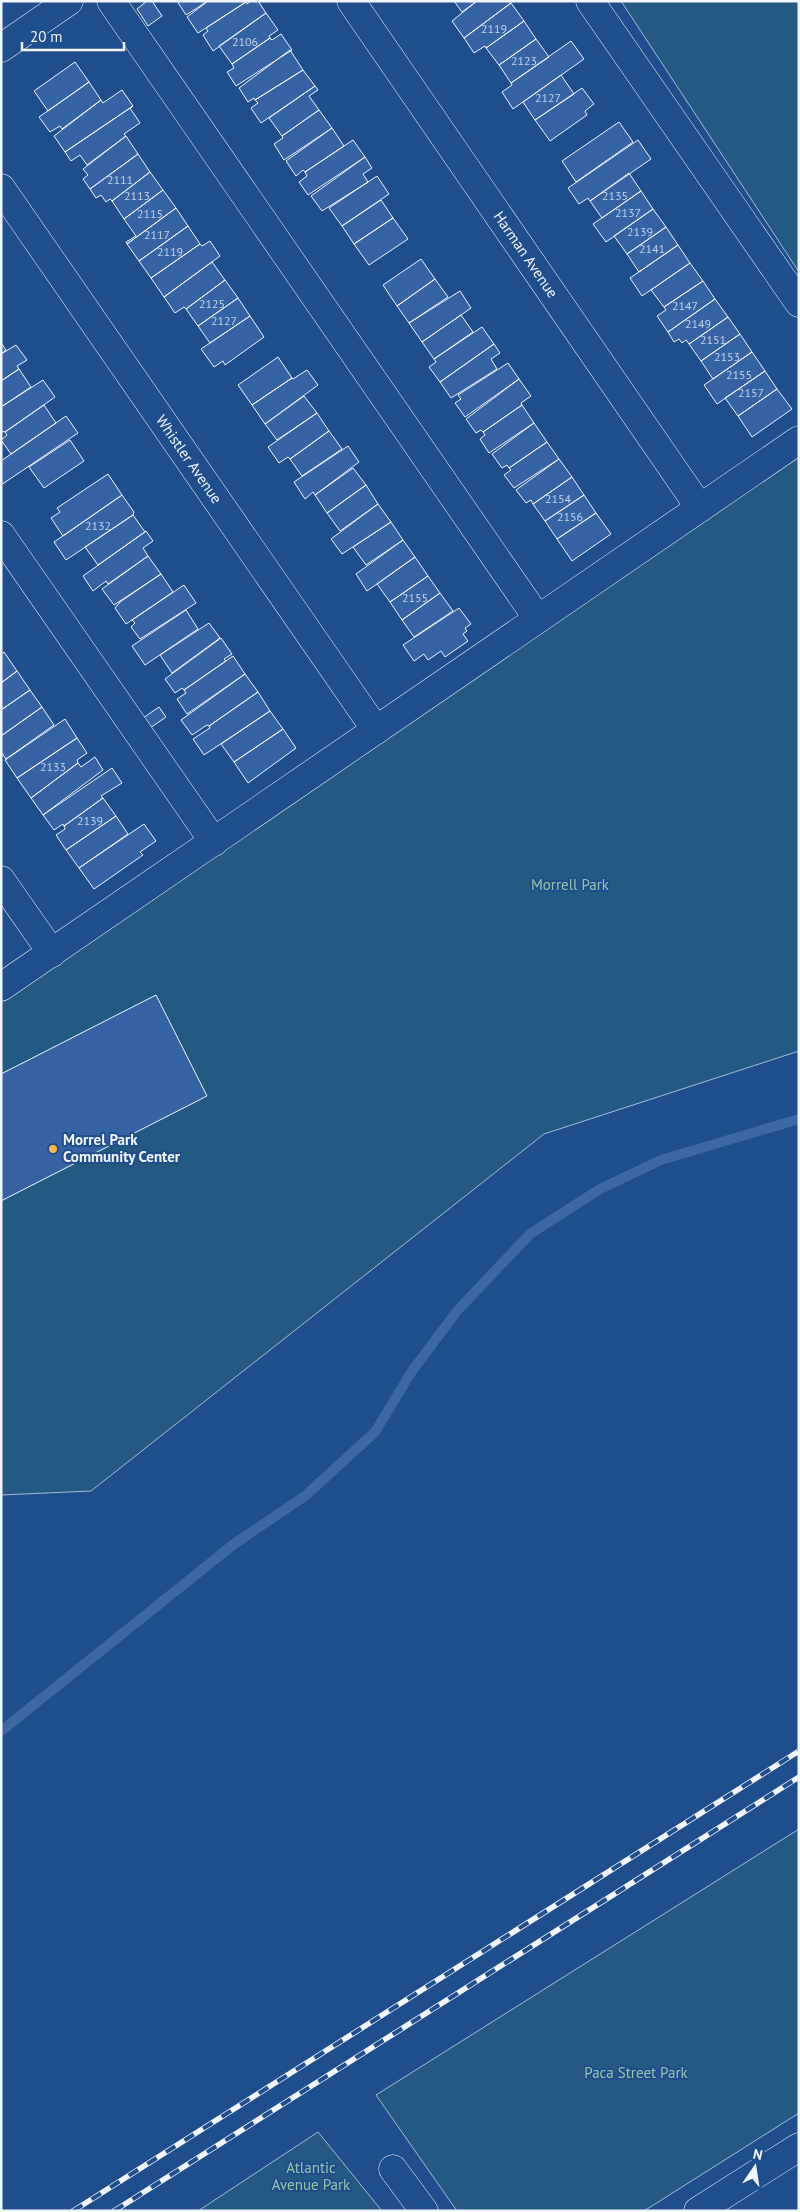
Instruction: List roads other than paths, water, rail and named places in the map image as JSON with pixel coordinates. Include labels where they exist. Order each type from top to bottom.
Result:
[{"type":"street","points":[[1,48],[69,1]]},
{"type":"street","points":[[111,1],[538,619]]},
{"type":"street","name":"Harman Avenue","points":[[351,1],[700,508]]},
{"type":"street","points":[[590,1],[799,303]]},
{"type":"street","name":"Whistler Avenue","points":[[1,188],[376,730]]},
{"type":"street","points":[[1,987],[799,440]]},
{"type":"street","points":[[1,535],[214,842]]},
{"type":"street","points":[[1,880],[52,953]]},
{"type":"street","points":[[698,2211],[799,2147]]},
{"type":"street","points":[[393,2169],[424,2211]]},
{"type":"waterway","points":[[1,1731],[234,1544],[305,1496],[375,1432],[412,1371],[457,1311],[530,1234],[600,1189],[661,1160],[799,1119]]},
{"type":"railway","points":[[73,2211],[799,1751]]},
{"type":"railway","points":[[114,2211],[799,1777]]},
{"type":"place","name":"Morrel Park Community Center","points":[[53,1149]]},
{"type":"park label","name":"Morrell Park","points":[[570,885]]},
{"type":"park label","name":"Paca Street Park","points":[[636,2073]]},
{"type":"park label","name":"Atlantic Avenue Park","points":[[311,2176]]}]
